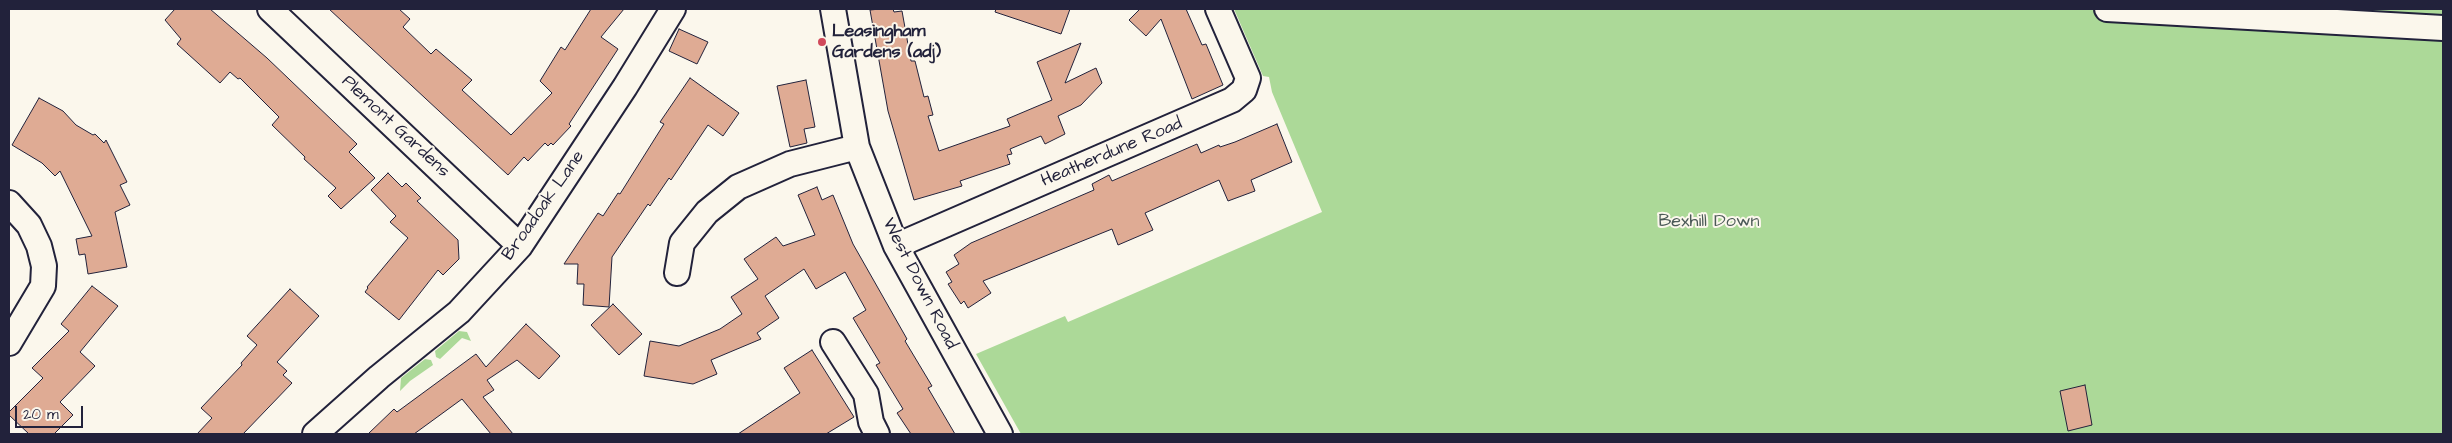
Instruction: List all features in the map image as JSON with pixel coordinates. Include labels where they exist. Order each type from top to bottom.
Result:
[{"type":"street","name":"Plemont Gardens","points":[[270,9],[520,246]]},
{"type":"street","name":"Broadoak Lane","points":[[315,434],[379,377],[459,312],[520,246],[625,87],[673,9]]},
{"type":"street","name":"West Down Road","points":[[833,9],[857,147],[896,246],[1000,434]]},
{"type":"street","name":"Heatherdune Road","points":[[896,246],[1232,100],[1244,90],[1248,78],[1218,9]]},
{"type":"street","points":[[2107,9],[2443,28]]},
{"type":"street","points":[[677,273],[682,243],[707,212],[738,187],[790,164],[857,147]]},
{"type":"street","points":[[9,203],[29,225],[39,246],[44,266],[43,286],[9,343]]},
{"type":"street","points":[[833,342],[866,394],[871,422],[876,434]]},
{"type":"green space","name":"Bexhill Down","points":[[1234,9],[2443,9],[2443,434],[1021,434],[976,354],[1065,316],[1068,322],[1322,212],[1272,92],[1269,77],[1263,76]]},
{"type":"green space","points":[[459,331],[467,332],[471,341],[462,338],[440,359],[436,357],[435,351]]},
{"type":"green space","points":[[425,359],[431,360],[433,365],[410,381],[400,391],[401,378]]},
{"type":"building","points":[[175,9],[210,9],[267,58],[357,144],[349,152],[375,178],[341,209],[328,196],[336,188],[304,159],[305,157],[272,125],[279,117],[240,78],[238,79],[230,72],[220,83],[177,44],[181,39],[165,20]]},
{"type":"building","points":[[329,9],[399,9],[410,19],[403,27],[431,54],[436,49],[472,80],[462,90],[511,135],[552,93],[540,81],[561,47],[565,50],[591,9],[624,9],[601,37],[618,49],[569,124],[571,126],[553,145],[551,143],[548,146],[545,143],[528,161],[524,157],[508,175]]},
{"type":"building","points":[[893,9],[894,12],[902,11],[911,61],[915,61],[924,97],[928,96],[933,115],[928,116],[939,151],[1010,126],[1007,119],[1052,100],[1037,62],[1081,43],[1065,83],[1096,68],[1102,83],[1081,105],[1058,116],[1065,134],[1045,144],[1041,136],[1010,149],[1012,154],[1007,155],[1010,164],[960,181],[962,186],[914,200],[888,111],[870,10]]},
{"type":"building","points":[[996,9],[1070,9],[1061,34],[995,12]]},
{"type":"building","points":[[1140,9],[1186,9],[1202,45],[1206,44],[1223,85],[1192,99],[1161,19],[1146,36],[1129,20]]},
{"type":"building","points":[[679,29],[708,42],[697,64],[669,51]]},
{"type":"building","points":[[690,78],[739,113],[723,136],[708,125],[671,180],[669,178],[650,206],[648,204],[612,257],[609,307],[583,305],[584,284],[577,284],[578,264],[564,264],[598,213],[603,216],[618,193],[620,194],[664,124],[660,122]]},
{"type":"building","points":[[806,80],[815,127],[804,129],[807,143],[790,147],[777,86]]},
{"type":"building","points":[[39,98],[63,111],[76,125],[93,135],[95,134],[104,143],[106,140],[127,182],[120,185],[130,205],[115,212],[127,267],[88,274],[85,254],[79,255],[76,239],[92,236],[60,171],[55,176],[42,163],[12,145]]},
{"type":"building","points":[[1277,124],[1292,162],[1251,180],[1255,191],[1228,201],[1219,180],[1145,213],[1153,230],[1118,245],[1112,229],[983,281],[991,293],[968,308],[964,301],[961,304],[948,284],[952,282],[946,272],[959,264],[954,255],[971,243],[1094,190],[1092,184],[1109,175],[1112,181],[1197,144],[1201,153],[1219,145],[1220,147],[1235,142]]},
{"type":"building","points":[[388,173],[402,187],[406,183],[421,198],[417,201],[458,240],[459,259],[443,275],[438,270],[399,320],[365,292],[367,287],[408,238],[390,222],[396,216],[371,190]]},
{"type":"building","points":[[817,187],[822,200],[833,195],[853,244],[907,339],[905,341],[932,386],[928,388],[955,434],[911,434],[897,413],[903,409],[876,365],[880,363],[853,318],[866,310],[845,272],[816,289],[804,269],[765,296],[779,318],[757,333],[761,339],[711,360],[717,374],[693,384],[644,376],[650,341],[679,346],[720,329],[742,314],[731,297],[758,279],[744,259],[776,237],[783,246],[815,235],[798,195]]},
{"type":"building","points":[[92,286],[118,306],[80,352],[95,366],[60,402],[73,415],[54,434],[29,434],[9,415],[9,412],[43,378],[32,368],[69,331],[61,324]]},
{"type":"building","points":[[290,289],[319,316],[277,362],[287,371],[283,375],[292,383],[243,434],[197,434],[212,418],[201,408],[242,365],[241,363],[257,345],[247,336]]},
{"type":"building","points":[[613,304],[642,334],[619,355],[591,325]]},
{"type":"building","points":[[526,324],[560,356],[539,379],[517,360],[487,380],[494,390],[483,397],[513,434],[491,434],[462,399],[414,434],[368,434],[394,409],[397,412],[476,354],[486,367]]},
{"type":"building","points":[[812,350],[854,417],[826,434],[738,434],[800,393],[784,368]]},
{"type":"building","points":[[2085,385],[2092,425],[2068,431],[2060,391]]},
{"type":"place","name":"Leasingham Gardens (adj)","points":[[822,42]]}]
